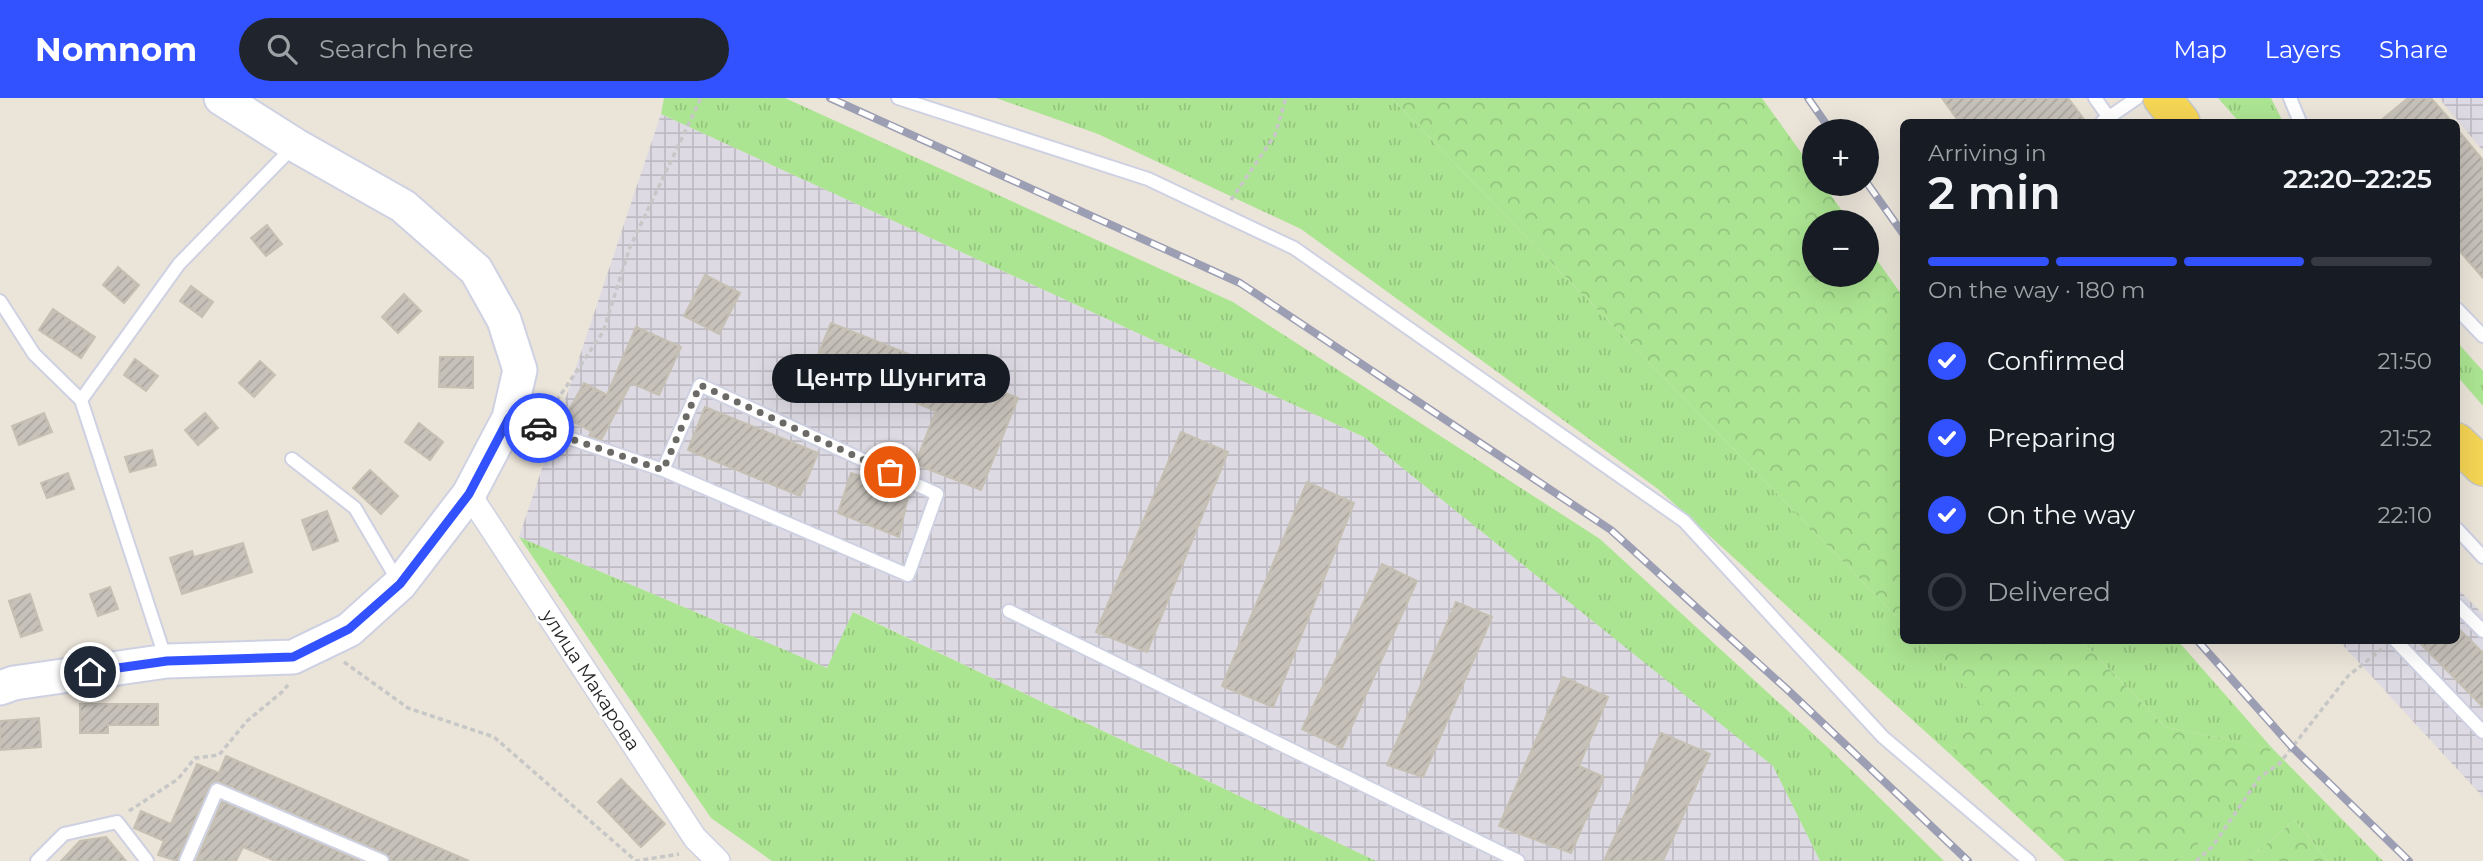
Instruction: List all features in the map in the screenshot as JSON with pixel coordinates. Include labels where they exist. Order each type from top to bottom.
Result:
[{"type":"main road","points":[[0,688],[14,682],[167,661],[293,657],[349,629],[400,584],[524,423],[520,370],[505,320],[476,270],[403,206],[295,145],[221,98]]},
{"type":"main road","points":[[2162,98],[2179,119]]},
{"type":"main road","points":[[2460,445],[2483,467]]},
{"type":"street","name":"улица Макарова","points":[[469,494],[695,838],[712,855]]},
{"type":"lane","points":[[898,98],[1148,179],[1294,247],[1684,521],[1883,737],[2029,861]]},
{"type":"lane","points":[[2095,98],[2107,119]]},
{"type":"lane","points":[[2111,119],[2137,98]]},
{"type":"lane","points":[[2290,98],[2299,119]]},
{"type":"lane","points":[[81,400],[179,264],[295,145]]},
{"type":"lane","points":[[0,301],[34,354],[81,400],[167,661]]},
{"type":"lane","points":[[2460,312],[2483,336]]},
{"type":"lane","points":[[524,423],[663,470],[908,575],[937,494],[700,385],[663,470]]},
{"type":"lane","points":[[292,459],[355,508],[400,584]]},
{"type":"lane","points":[[2460,532],[2483,557]]},
{"type":"lane","points":[[2460,608],[2483,631]]},
{"type":"lane","points":[[1009,611],[1518,861]]},
{"type":"lane","points":[[2390,644],[2483,732]]},
{"type":"lane","points":[[186,861],[217,790],[382,861]]},
{"type":"lane","points":[[37,861],[64,834],[117,822],[147,861]]},
{"type":"path","points":[[524,423],[603,332],[630,247],[701,98]]},
{"type":"path","points":[[1222,214],[1275,135],[1286,98]]},
{"type":"path","points":[[319,644],[408,708],[494,737],[636,861],[712,855]]},
{"type":"path","points":[[2196,861],[2212,846],[2260,777],[2279,764],[2348,676],[2390,644]]},
{"type":"path","points":[[117,822],[133,808],[178,779],[195,758],[219,755],[247,721],[289,683]]},
{"type":"shaded area","points":[[2439,98],[2483,98],[2483,151],[2460,123],[2460,119],[2456,119]]},
{"type":"shaded area","points":[[661,114],[1364,437],[1774,766],[1820,861],[1376,861],[854,612],[827,668],[519,537]]},
{"type":"shaded area","points":[[2460,591],[2483,614],[2483,797],[2342,644],[2460,644]]},
{"type":"green space","points":[[664,98],[785,98],[1233,302],[1600,539],[1835,754],[1944,861],[1820,861],[1773,766],[1364,437],[661,114]]},
{"type":"green space","points":[[996,98],[1391,98],[1900,620],[1900,644],[1924,644],[1985,706],[1950,754],[1658,489],[1301,229],[1098,134]]},
{"type":"green space","points":[[1391,98],[1762,98],[1802,154],[1802,196],[1832,196],[1841,210],[1802,210],[1802,287],[1879,287],[1879,263],[1900,292],[1900,620]]},
{"type":"green space","points":[[2218,98],[2271,98],[2282,119],[2236,119]]},
{"type":"green space","points":[[2460,345],[2483,371],[2483,406],[2460,379]]},
{"type":"green space","points":[[519,537],[827,668],[853,612],[1376,861],[772,861],[711,818]]},
{"type":"green space","points":[[1924,644],[2085,644],[2165,727],[2272,748],[2196,846],[2176,861],[2065,861],[1950,754],[1984,706]]},
{"type":"green space","points":[[2085,644],[2181,644],[2272,748],[2383,861],[2328,861],[2295,820],[2246,861],[2176,861],[2196,845],[2271,748],[2165,727]]},
{"type":"green space","points":[[2295,820],[2328,861],[2246,861]]},
{"type":"building","points":[[1942,98],[2068,98],[2084,119],[1957,119]]},
{"type":"building","points":[[2408,98],[2431,98],[2449,119],[2383,119]]},
{"type":"building","points":[[2460,133],[2483,160],[2483,278],[2460,251]]},
{"type":"building","points":[[267,225],[282,244],[266,256],[251,238]]},
{"type":"building","points":[[118,267],[139,285],[124,303],[103,285]]},
{"type":"building","points":[[705,275],[740,293],[719,334],[684,316]]},
{"type":"building","points":[[191,286],[213,302],[202,317],[180,301]]},
{"type":"building","points":[[404,294],[421,311],[398,333],[382,317]]},
{"type":"building","points":[[53,309],[95,337],[81,358],[39,330]]},
{"type":"building","points":[[831,323],[1018,398],[981,490],[915,464],[936,411],[815,362]]},
{"type":"building","points":[[636,327],[681,347],[659,395],[631,383],[601,440],[589,436],[591,431],[565,417],[584,383],[607,395]]},
{"type":"building","points":[[440,357],[473,357],[473,388],[439,387]]},
{"type":"building","points":[[135,359],[158,376],[146,391],[124,375]]},
{"type":"building","points":[[260,361],[275,375],[254,397],[239,383]]},
{"type":"building","points":[[705,407],[818,453],[800,496],[688,450]]},
{"type":"building","points":[[44,413],[52,432],[19,445],[12,426]]},
{"type":"building","points":[[205,413],[218,428],[198,445],[185,430]]},
{"type":"building","points":[[419,423],[443,442],[430,460],[405,442]]},
{"type":"building","points":[[1181,432],[1228,452],[1147,652],[1096,632]]},
{"type":"building","points":[[152,450],[156,465],[130,472],[125,457]]},
{"type":"building","points":[[370,470],[398,496],[381,514],[353,488]]},
{"type":"building","points":[[68,473],[74,489],[47,498],[41,483]]},
{"type":"building","points":[[851,473],[909,492],[899,537],[838,513]]},
{"type":"building","points":[[1307,482],[1354,503],[1273,707],[1222,686]]},
{"type":"building","points":[[327,511],[338,541],[313,550],[302,520]]},
{"type":"building","points":[[243,543],[252,572],[182,594],[170,558],[192,551],[194,557]]},
{"type":"building","points":[[1382,564],[1417,581],[1342,748],[1302,729]]},
{"type":"building","points":[[110,587],[118,609],[98,616],[90,594]]},
{"type":"building","points":[[30,594],[42,630],[21,637],[9,601]]},
{"type":"building","points":[[1456,602],[1492,617],[1423,777],[1387,765]]},
{"type":"building","points":[[2460,630],[2483,653],[2483,707],[2421,644],[2460,644]]},
{"type":"building","points":[[1563,677],[1608,697],[1579,766],[1604,777],[1571,853],[1499,826]]},
{"type":"building","points":[[80,704],[158,704],[158,725],[108,725],[108,733],[80,733]]},
{"type":"building","points":[[39,718],[41,747],[0,750],[0,721]]},
{"type":"building","points":[[1661,733],[1710,754],[1663,861],[1604,861]]},
{"type":"building","points":[[226,756],[469,861],[391,861],[385,853],[217,781],[209,787],[177,861],[158,855],[164,841],[134,828],[141,811],[171,824],[197,764],[219,773]]},
{"type":"building","points":[[621,779],[665,824],[641,847],[598,802]]},
{"type":"building","points":[[222,801],[360,861],[275,861],[243,847],[236,861],[196,861]]},
{"type":"building","points":[[106,837],[126,861],[61,861],[80,841]]},
{"type":"railway","points":[[830,98],[1240,283],[1611,530],[1791,693],[1968,861]]},
{"type":"railway","points":[[1808,98],[1823,119]]},
{"type":"railway","points":[[1876,196],[1900,229]]},
{"type":"railway","points":[[2201,644],[2292,747],[2409,861]]},
{"type":"way so far","points":[[539,428],[663,470],[700,385],[890,472]]},
{"type":"place","name":"Центр Шунгита","points":[[890,472]]},
{"type":"route","points":[[90,672],[167,661],[293,657],[349,629],[400,584],[469,494],[509,418],[539,428]]}]
